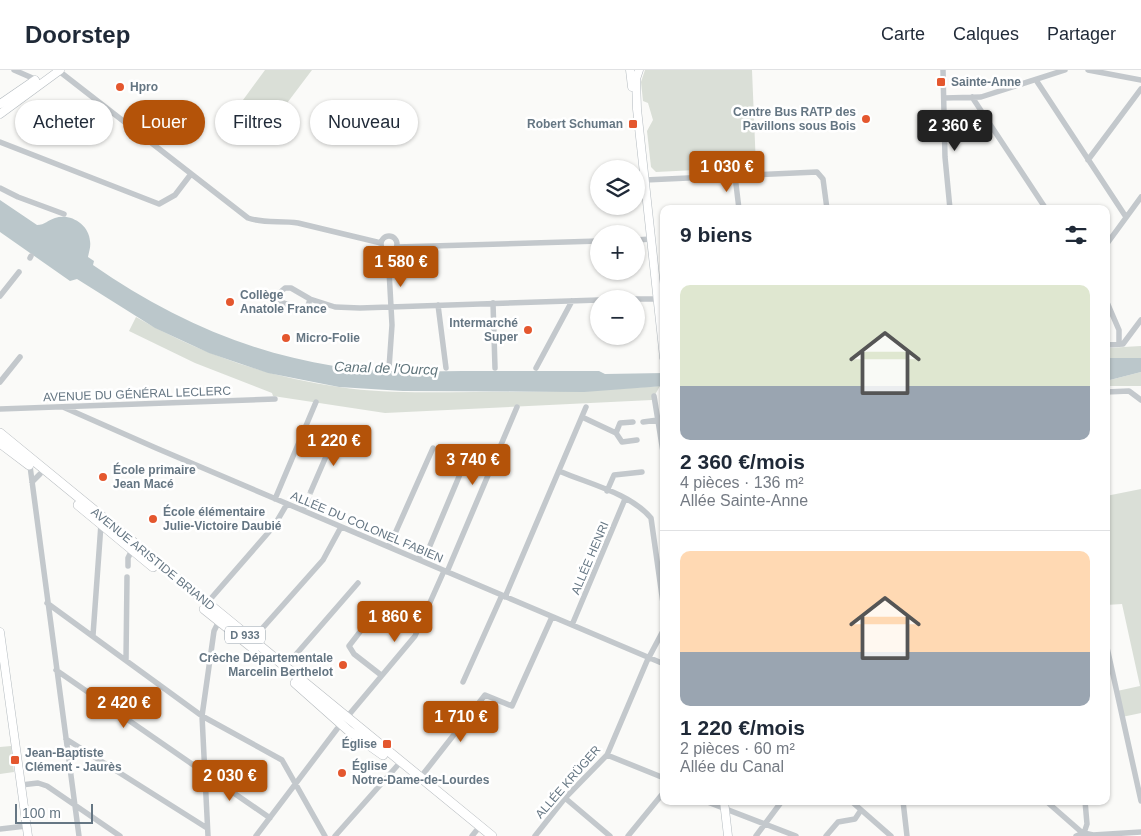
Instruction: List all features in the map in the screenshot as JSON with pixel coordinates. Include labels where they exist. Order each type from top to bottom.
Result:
[{"type":"main road","name":"AVENUE ARISTIDE BRIAND","points":[[0,432],[285,667],[344,721],[477,834]]},
{"type":"main road","name":"AVENUE ARISTIDE BRIAND","points":[[0,443],[296,684],[420,778],[492,836]]},
{"type":"street","points":[[14,70],[44,84]]},
{"type":"street","points":[[0,114],[44,84],[59,70],[248,218],[258,222],[284,221],[298,223],[381,243]]},
{"type":"street","points":[[630,70],[643,160]]},
{"type":"street","points":[[637,109],[636,79],[639,70]]},
{"type":"street","points":[[943,70],[945,157],[950,205]]},
{"type":"street","points":[[944,98],[981,97],[1065,70]]},
{"type":"street","points":[[1088,70],[1141,80]]},
{"type":"street","points":[[0,104],[35,80]]},
{"type":"street","points":[[1036,80],[1126,217]]},
{"type":"street","points":[[1088,160],[1141,89]]},
{"type":"street","points":[[972,97],[1043,205]]},
{"type":"street","points":[[0,142],[159,204],[175,195],[191,174]]},
{"type":"street","points":[[660,294],[656,277],[645,180],[817,172],[821,175],[826,205]]},
{"type":"street","points":[[735,176],[739,205]]},
{"type":"street","points":[[0,188],[64,214]]},
{"type":"street","points":[[1110,239],[1141,197]]},
{"type":"street","points":[[381,243],[383,238],[392,236],[396,239],[397,247]]},
{"type":"street","points":[[645,239],[651,239]]},
{"type":"street","points":[[381,243],[384,250],[388,252],[394,251],[397,247],[590,241]]},
{"type":"street","points":[[388,252],[392,325],[390,368]]},
{"type":"street","points":[[0,296],[19,272]]},
{"type":"street","points":[[656,277],[655,288],[660,328]]},
{"type":"street","points":[[310,299],[308,306],[302,309],[283,303],[276,296],[285,288],[291,288],[310,299],[335,307],[590,300]]},
{"type":"street","points":[[655,288],[660,305]]},
{"type":"street","points":[[645,299],[656,299]]},
{"type":"street","points":[[536,368],[572,301]]},
{"type":"street","points":[[493,303],[495,368]]},
{"type":"street","points":[[438,305],[446,368]]},
{"type":"street","points":[[1110,309],[1119,330],[1121,344]]},
{"type":"street","points":[[1110,345],[1121,344],[1141,320]]},
{"type":"street","points":[[0,382],[20,358]]},
{"type":"street","points":[[1110,392],[1132,392],[1141,400]]},
{"type":"street","points":[[654,396],[660,433]]},
{"type":"street","name":"AVENUE DU GÉNÉRAL LECLERC","points":[[0,409],[275,399]]},
{"type":"street","points":[[275,499],[316,402]]},
{"type":"street","name":"ALLÉE DU COLONEL FABIEN","points":[[63,406],[275,499],[660,662]]},
{"type":"street","points":[[256,836],[344,721],[414,636],[446,571],[517,407]]},
{"type":"street","points":[[463,682],[504,596],[586,407]]},
{"type":"street","points":[[582,417],[616,433],[622,442],[637,440]]},
{"type":"street","points":[[643,422],[658,420]]},
{"type":"street","points":[[616,433],[620,423],[633,422]]},
{"type":"street","points":[[312,491],[334,438],[342,432]]},
{"type":"street","points":[[389,547],[433,448]]},
{"type":"street","points":[[418,559],[429,548],[466,460],[465,456],[453,451]]},
{"type":"street","points":[[30,466],[79,836]]},
{"type":"street","points":[[559,471],[625,499],[643,509],[651,518],[660,582]]},
{"type":"street","points":[[606,491],[614,475],[642,472]]},
{"type":"street","points":[[32,482],[40,474]]},
{"type":"street","name":"ALLÉE HENRI","points":[[572,625],[625,499]]},
{"type":"street","points":[[303,510],[307,502]]},
{"type":"street","points":[[207,604],[274,526],[287,504]]},
{"type":"street","points":[[93,635],[101,524]]},
{"type":"street","points":[[252,640],[323,560],[341,527]]},
{"type":"street","points":[[128,566],[128,558],[132,550]]},
{"type":"street","points":[[126,660],[127,577]]},
{"type":"street","points":[[285,667],[358,583]]},
{"type":"street","points":[[47,603],[202,716],[282,760],[325,836]]},
{"type":"street","points":[[373,615],[349,646],[354,654],[381,675]]},
{"type":"street","points":[[420,778],[485,695],[512,706],[552,617]]},
{"type":"street","points":[[208,836],[202,716],[214,631],[219,621]]},
{"type":"street","points":[[0,632],[28,836]]},
{"type":"street","name":"ALLÉE KRÜGER","points":[[535,836],[565,798],[607,755],[649,657],[660,636]]},
{"type":"street","points":[[1110,661],[1141,801]]},
{"type":"street","points":[[56,670],[270,818]]},
{"type":"street","points":[[66,739],[207,828]]},
{"type":"street","points":[[607,755],[660,776]]},
{"type":"street","points":[[335,836],[397,766]]},
{"type":"street","points":[[21,785],[43,784],[120,836]]},
{"type":"street","points":[[628,836],[660,797]]},
{"type":"street","points":[[565,798],[610,836]]},
{"type":"street","points":[[714,805],[796,836]]},
{"type":"street","points":[[724,805],[728,836]]},
{"type":"street","points":[[756,836],[779,805]]},
{"type":"street","points":[[855,805],[891,836]]},
{"type":"street","points":[[903,805],[907,836]]},
{"type":"street","points":[[1051,805],[1085,835]]},
{"type":"street","points":[[1085,805],[1087,824],[1085,835]]},
{"type":"street","points":[[826,836],[838,822],[855,819],[861,810]]},
{"type":"street","points":[[0,829],[26,826]]},
{"type":"street","points":[[1076,836],[1141,832]]},
{"type":"shaded area","points":[[265,70],[312,70],[289,100],[243,100]]},
{"type":"shaded area","points":[[645,70],[752,70],[756,167],[656,172],[651,167],[647,131],[653,120],[648,103],[643,101],[641,82]]},
{"type":"shaded area","points":[[0,200],[37,225],[61,217],[73,219],[83,225],[89,235],[88,257],[94,261],[93,265],[121,283],[178,316],[208,329],[238,341],[301,360],[350,368],[382,370],[599,371],[605,374],[660,373],[660,386],[584,392],[403,391],[339,387],[268,373],[209,353],[155,328],[77,279],[70,281],[0,232]]},
{"type":"shaded area","points":[[136,317],[184,342],[234,362],[286,377],[339,387],[390,392],[521,392],[660,386],[652,400],[385,413],[273,396],[272,393],[195,363],[129,331]]},
{"type":"shaded area","points":[[1141,346],[1141,358],[1110,358],[1110,348]]},
{"type":"shaded area","points":[[1110,358],[1141,358],[1141,372],[1110,380]]},
{"type":"shaded area","points":[[1141,372],[1141,386],[1110,386],[1110,380]]},
{"type":"shaded area","points":[[1141,489],[1141,713],[1122,717],[1117,691],[1140,686],[1122,604],[1110,605],[1110,495]]},
{"type":"shaded area","points":[[11,746],[14,772],[0,774],[0,747]]},
{"type":"tunnel","points":[[307,502],[311,491]]},
{"type":"place","name":"Sainte-Anne","points":[[941,82]]},
{"type":"place","name":"Hpro","points":[[120,87]]},
{"type":"place","name":"Centre Bus RATP des Pavillons sous Bois","points":[[866,119]]},
{"type":"place","name":"Robert Schuman","points":[[633,124]]},
{"type":"place","name":"Collège Anatole France","points":[[230,302]]},
{"type":"place","name":"Intermarché Super","points":[[528,330]]},
{"type":"place","name":"Micro-Folie","points":[[286,338]]},
{"type":"place","name":"École primaire Jean Macé","points":[[103,477]]},
{"type":"place","name":"École élémentaire Julie-Victoire Daubié","points":[[153,519]]},
{"type":"place","name":"Crèche Départementale Marcelin Berthelot","points":[[343,665]]},
{"type":"place","name":"Église","points":[[387,744]]},
{"type":"place","name":"Jean-Baptiste Clément - Jaurès","points":[[15,760]]},
{"type":"place","name":"Église Notre-Dame-de-Lourdes","points":[[342,773]]},
{"type":"water label","name":"Canal de l'Ourcq","points":[[386,368]]}]
